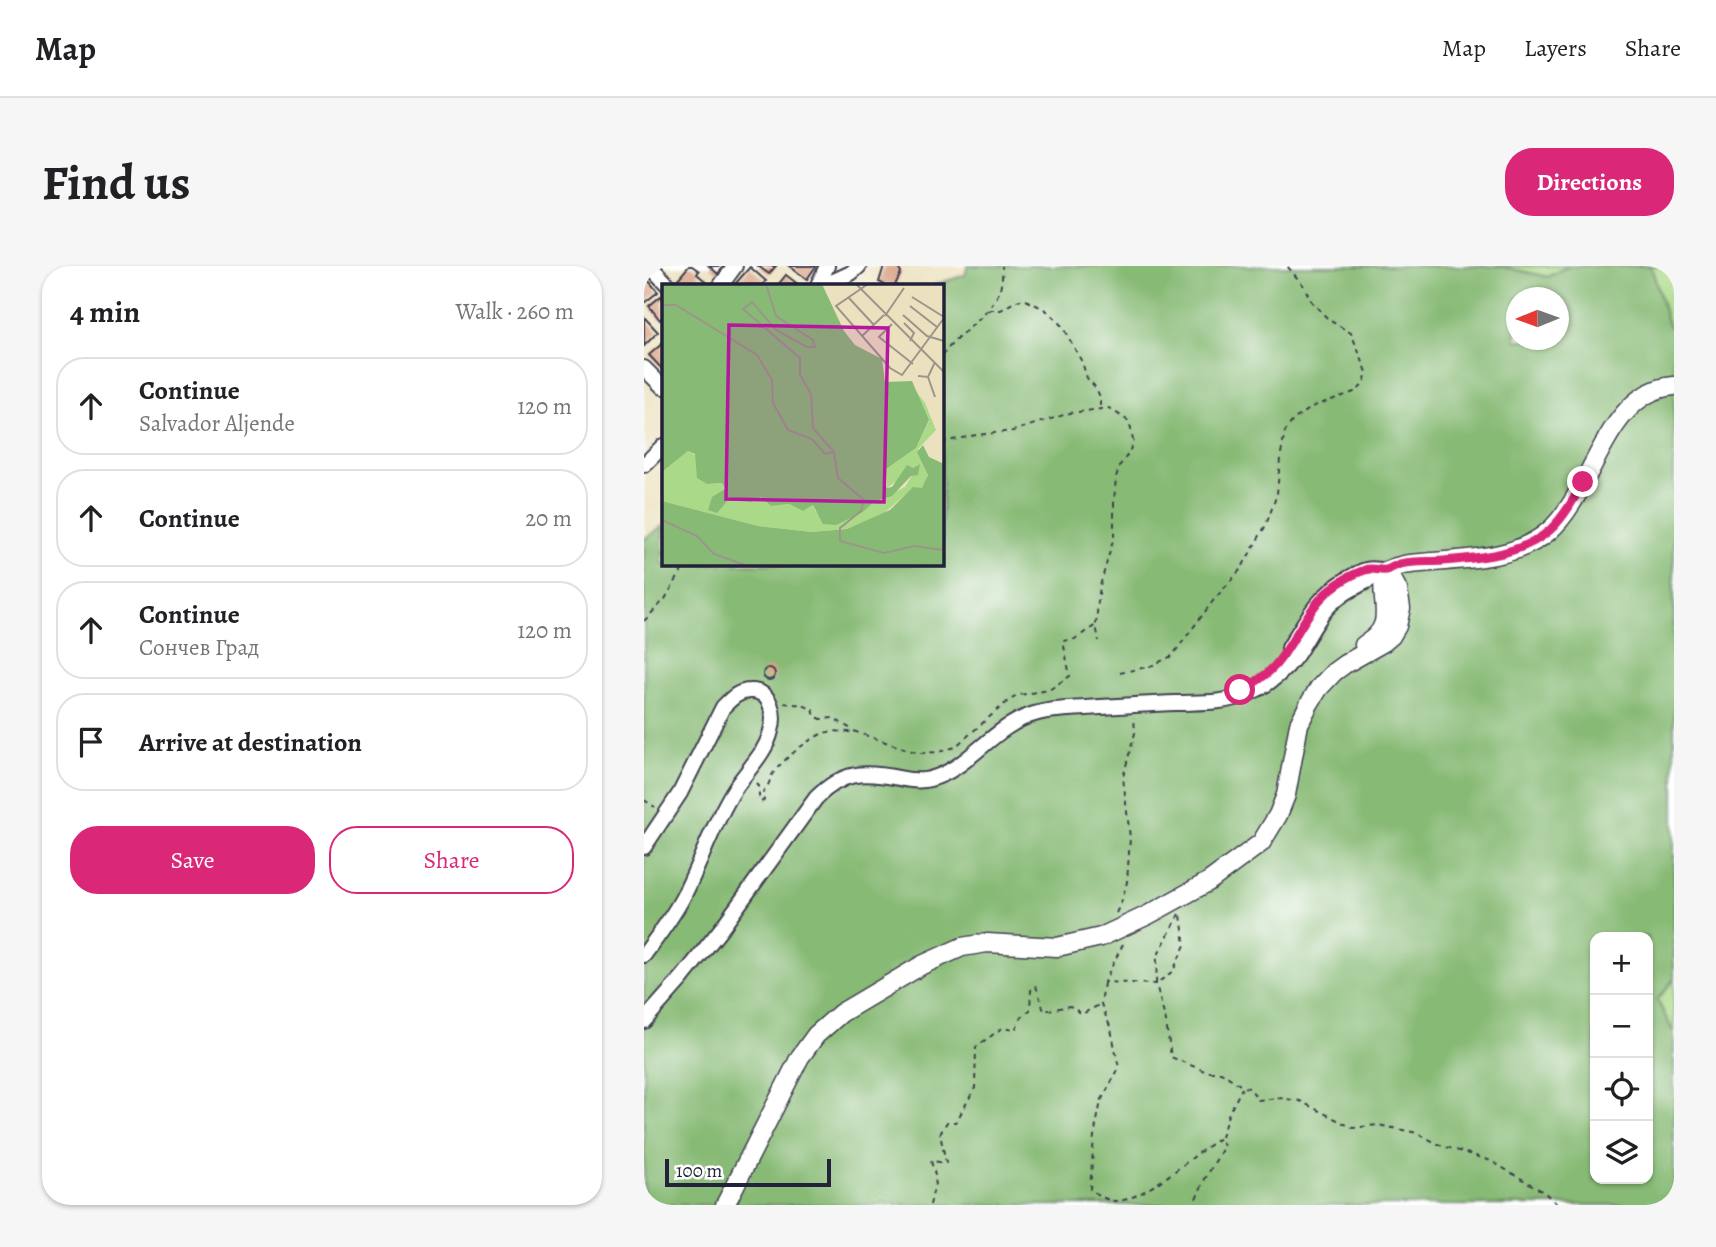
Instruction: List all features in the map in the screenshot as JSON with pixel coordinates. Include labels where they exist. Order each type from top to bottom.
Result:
[{"type":"main road","points":[[1385,570],[1401,564],[1463,559],[1512,551],[1542,536],[1560,519],[1618,421],[1632,404],[1647,393],[1674,386]]},
{"type":"main road","points":[[725,1205],[800,1057],[817,1035],[841,1013],[922,965],[962,947],[987,943],[1057,947],[1101,937],[1148,915],[1219,875],[1261,844],[1286,795],[1299,724],[1309,704],[1334,672],[1391,636],[1400,617],[1401,602],[1398,590],[1385,570]]},
{"type":"main road","points":[[1278,815],[1292,732],[1302,703],[1330,667],[1379,632],[1386,620],[1382,580],[1385,570]]},
{"type":"street","points":[[650,266],[667,284]]},
{"type":"street","points":[[722,284],[735,266]]},
{"type":"street","points":[[818,284],[827,266]]},
{"type":"street","points":[[827,284],[851,273],[859,266]]},
{"type":"street","points":[[644,368],[662,386]]},
{"type":"street","points":[[644,465],[662,447]]},
{"type":"street","points":[[1398,590],[1405,577],[1419,563]]},
{"type":"street","points":[[1180,703],[1224,695],[1253,684],[1281,660],[1308,615],[1328,592],[1366,569],[1385,570]]},
{"type":"street","points":[[644,1021],[721,929],[816,798],[833,783],[848,775],[865,773],[918,781],[930,780],[957,766],[999,731],[1029,715],[1054,710],[1137,704],[1206,703],[1228,700],[1256,690],[1278,675],[1294,658],[1326,609],[1385,570]]},
{"type":"street","points":[[1352,590],[1361,589],[1373,593],[1385,608]]},
{"type":"street","points":[[644,847],[680,793],[723,706],[740,692],[756,691],[764,695],[769,701],[773,719],[767,742],[719,818],[683,897],[644,955]]},
{"type":"path","points":[[943,354],[989,310],[999,294],[1003,278],[1002,266]]},
{"type":"path","points":[[1120,673],[1151,666],[1172,656],[1241,569],[1270,515],[1277,494],[1285,432],[1293,420],[1314,406],[1357,391],[1364,383],[1367,372],[1351,333],[1329,320],[1311,301],[1304,286],[1287,266]]},
{"type":"path","points":[[989,310],[1001,310],[1024,299],[1046,310],[1062,326],[1082,362],[1087,378],[1100,397],[1100,409]]},
{"type":"path","points":[[943,442],[1013,431],[1070,413],[1100,409],[1109,408],[1127,420],[1133,441],[1116,477],[1114,537],[1100,586],[1096,625],[1099,641]]},
{"type":"path","points":[[644,621],[664,599],[685,565]]},
{"type":"path","points":[[769,701],[803,705],[813,710],[815,716],[821,719],[833,718],[856,732],[919,753],[939,752],[955,747],[1008,701],[1019,695],[1049,690],[1070,676],[1063,641],[1074,639],[1096,625]]},
{"type":"path","points":[[1137,704],[1135,733],[1123,777],[1130,838],[1127,882],[1121,903],[1115,912],[1118,928],[1126,938],[1104,982],[1101,1004],[1111,1029],[1119,1068],[1101,1101],[1094,1136],[1090,1189],[1107,1200],[1117,1201],[1169,1177],[1220,1138],[1242,1087]]},
{"type":"path","points":[[758,786],[761,802],[764,800],[762,794],[770,777],[790,755],[815,737],[829,731],[856,732]]},
{"type":"path","points":[[1104,982],[1156,984],[1173,971],[1185,945],[1180,913],[1157,957],[1156,984],[1166,1022],[1171,1058],[1208,1072],[1221,1072],[1242,1087],[1250,1088],[1258,1100],[1280,1098],[1300,1101],[1353,1128],[1378,1125],[1417,1133],[1440,1145],[1491,1161],[1544,1192],[1558,1205]]},
{"type":"path","points":[[930,1205],[936,1179],[931,1161],[946,1163],[940,1133],[947,1122],[956,1122],[975,1088],[975,1047],[1002,1028],[1015,1030],[1021,1018],[1030,1010],[1031,990],[1036,986],[1044,1011],[1070,1006],[1082,1014],[1101,1004]]},
{"type":"path","points":[[1193,1205],[1224,1146],[1220,1138]]},
{"type":"green space","points":[[968,266],[1498,266],[1548,277],[1569,266],[1651,266],[1668,325],[1674,331],[1674,979],[1657,1000],[1674,1033],[1674,1205],[644,1205],[644,539],[662,527],[662,565],[943,565],[943,284],[937,284],[965,275]]},
{"type":"green space","points":[[1498,266],[1569,266],[1548,277]]},
{"type":"green space","points":[[1651,266],[1674,266],[1674,331],[1668,325]]},
{"type":"green space","points":[[1674,979],[1674,1033],[1657,1000]]},
{"type":"building","points":[[692,266],[709,284],[683,284],[677,280]]},
{"type":"building","points":[[709,266],[724,266],[718,274]]},
{"type":"building","points":[[758,266],[776,266],[769,274]]},
{"type":"building","points":[[789,266],[816,266],[807,279]]},
{"type":"building","points":[[884,266],[897,266],[901,273],[896,284],[879,282]]},
{"type":"building","points":[[750,267],[766,281],[763,284],[736,283]]},
{"type":"building","points":[[644,275],[658,292],[644,303]]},
{"type":"building","points":[[786,275],[798,284],[779,284]]},
{"type":"building","points":[[661,296],[660,320],[649,306]]},
{"type":"building","points":[[644,317],[658,332],[644,346]]},
{"type":"building","points":[[662,344],[662,369],[649,355]]},
{"type":"building","points":[[769,668],[775,674],[769,680],[763,674]]},
{"type":"route","points":[[1240,690],[1253,684],[1273,668],[1287,651],[1316,604],[1336,586],[1366,569],[1385,570],[1401,564],[1482,557],[1512,551],[1549,531],[1560,519],[1583,482]]}]
